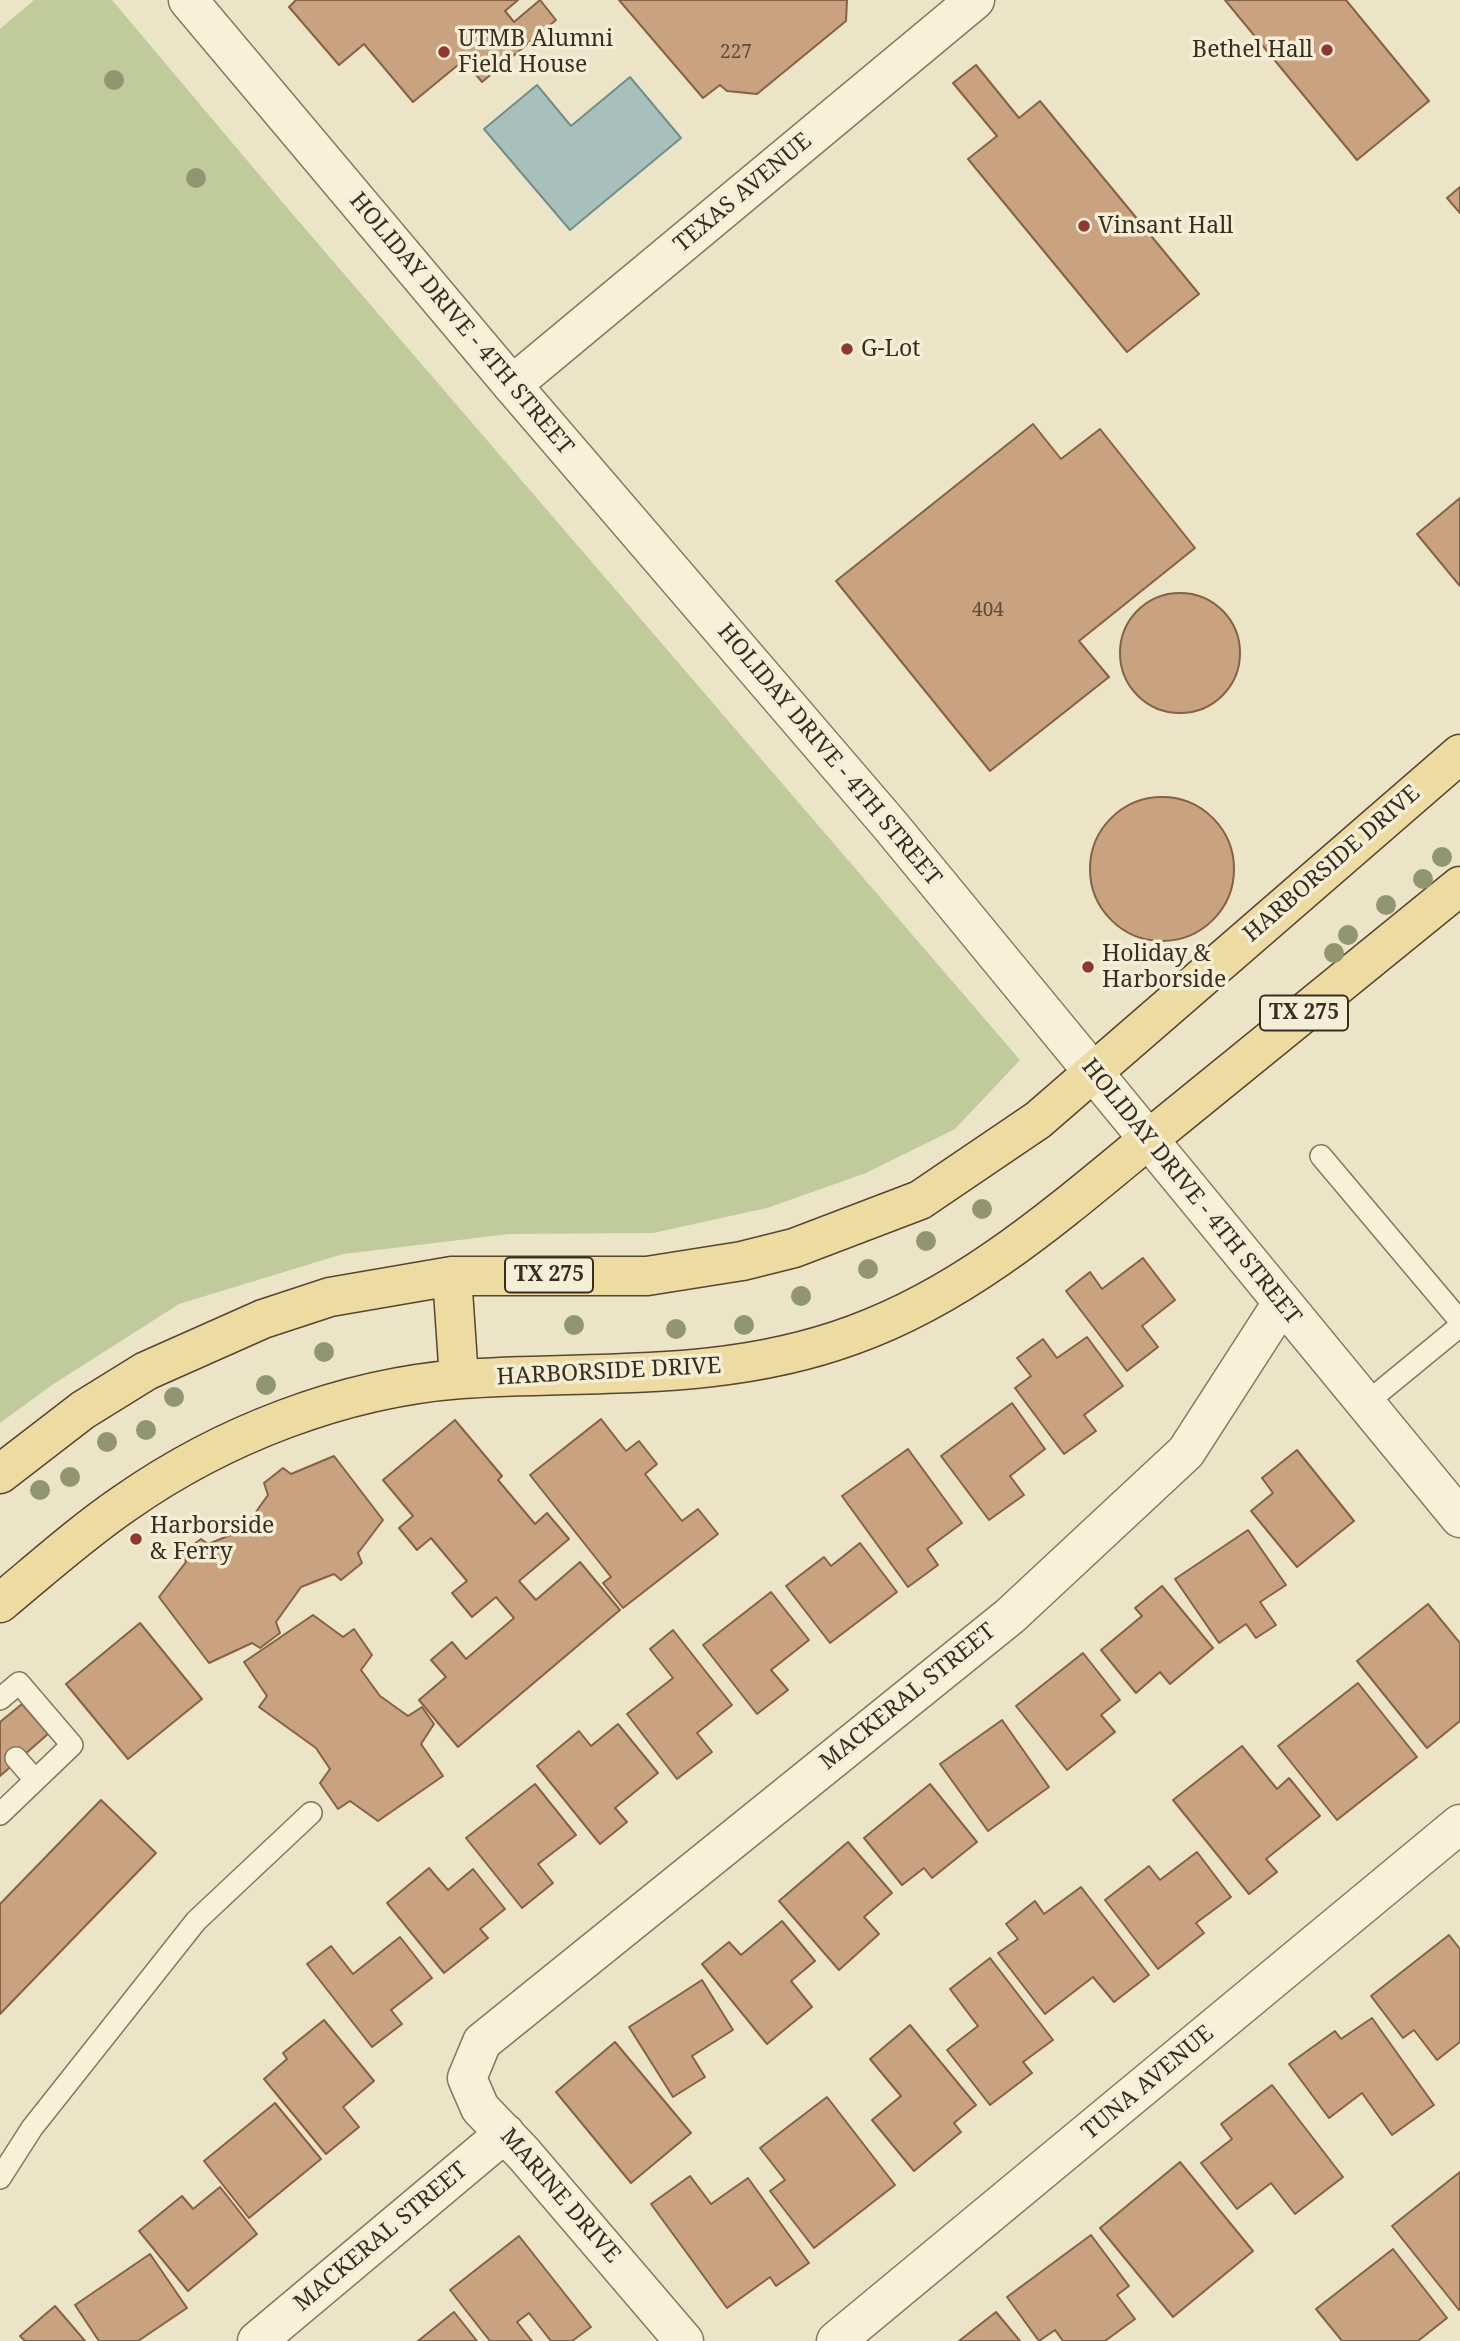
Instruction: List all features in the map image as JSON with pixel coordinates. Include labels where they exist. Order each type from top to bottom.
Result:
[{"type":"main road","name":"HARBORSIDE DRIVE","points":[[0,1474],[83,1410],[146,1371],[204,1342],[330,1297],[452,1276],[647,1276],[742,1262],[794,1248],[920,1199],[1038,1120],[1460,754]]},
{"type":"main road","name":"HARBORSIDE DRIVE","points":[[0,1603],[126,1502],[219,1447],[318,1408],[387,1390],[459,1379],[686,1371],[749,1362],[851,1336],[916,1308],[1028,1237],[1096,1186],[1148,1140],[1460,886]]},
{"type":"main road","points":[[452,1276],[459,1379]]},
{"type":"street","name":"HOLIDAY DRIVE - 4TH STREET","points":[[188,0],[889,824],[1460,1518]]},
{"type":"street","name":"TEXAS AVENUE","points":[[512,384],[975,0]]},
{"type":"street","name":"MACKERAL STREET","points":[[482,2042],[1010,1616],[1186,1452],[1282,1303]]},
{"type":"street","name":"TUNA AVENUE","points":[[836,2341],[1460,1824]]},
{"type":"street","name":"MARINE DRIVE","points":[[482,2042],[467,2078],[480,2108],[505,2133],[684,2341]]},
{"type":"street","name":"MACKERAL STREET","points":[[257,2341],[505,2133]]},
{"type":"lane","points":[[1321,1156],[1460,1323],[1365,1404]]},
{"type":"lane","points":[[0,1699],[19,1683],[72,1745],[0,1814]]},
{"type":"lane","points":[[16,1758],[35,1780]]},
{"type":"lane","points":[[0,2179],[32,2128],[196,1921],[311,1813]]},
{"type":"green space","points":[[34,0],[112,0],[283,203],[1020,1060],[955,1129],[866,1173],[767,1208],[653,1233],[509,1234],[343,1254],[179,1304],[52,1385],[0,1423],[0,29]]},
{"type":"water","points":[[630,77],[681,138],[570,230],[484,129],[537,85],[571,126]]},
{"type":"building","name":"UTMB Alumni Field House","points":[[296,0],[518,0],[505,11],[514,22],[540,0],[556,20],[482,82],[464,60],[413,102],[364,44],[339,65],[289,7]]},
{"type":"building","name":"UTMB Alumni Field House","points":[[619,0],[847,0],[846,21],[757,94],[727,91],[720,85],[703,98]]},
{"type":"building","name":"Bethel Hall","points":[[1225,0],[1346,0],[1429,101],[1357,160]]},
{"type":"building","name":"Vinsant Hall","points":[[976,65],[1019,118],[1040,101],[1199,294],[1127,352],[968,159],[997,136],[953,83]]},
{"type":"building","points":[[1460,187],[1460,213],[1447,198]]},
{"type":"building","points":[[1033,424],[1061,459],[1100,429],[1195,548],[1079,641],[1109,677],[990,771],[836,581]]},
{"type":"building","points":[[1460,498],[1460,586],[1417,534]]},
{"type":"building","points":[[1180,593],[1203,598],[1222,611],[1235,630],[1240,653],[1235,676],[1222,695],[1203,708],[1180,713],[1157,708],[1138,695],[1125,676],[1120,653],[1125,630],[1138,611],[1157,598]]},
{"type":"building","points":[[1162,797],[1189,803],[1213,818],[1228,842],[1234,869],[1228,896],[1213,920],[1189,935],[1162,941],[1135,935],[1111,920],[1096,896],[1090,869],[1096,842],[1111,818],[1135,803]]},
{"type":"building","points":[[1143,1258],[1175,1300],[1142,1326],[1158,1347],[1127,1371],[1066,1291],[1090,1272],[1102,1289]]},
{"type":"building","points":[[1087,1337],[1123,1386],[1084,1415],[1096,1431],[1064,1454],[1015,1388],[1031,1376],[1017,1358],[1043,1339],[1057,1358]]},
{"type":"building","points":[[1012,1403],[1045,1449],[1010,1476],[1024,1495],[989,1520],[941,1456]]},
{"type":"building","points":[[601,1419],[626,1451],[639,1441],[657,1464],[645,1474],[682,1521],[698,1509],[718,1534],[623,1608],[603,1583],[611,1577],[530,1475]]},
{"type":"building","points":[[455,1420],[502,1476],[498,1480],[535,1524],[547,1513],[569,1539],[519,1581],[536,1600],[580,1562],[620,1610],[458,1747],[419,1700],[446,1677],[431,1660],[452,1642],[466,1659],[514,1618],[496,1597],[472,1617],[452,1593],[467,1581],[431,1538],[417,1550],[399,1528],[413,1516],[383,1480]]},
{"type":"building","points":[[908,1449],[962,1523],[927,1549],[938,1565],[908,1587],[842,1496]]},
{"type":"building","points":[[1297,1450],[1354,1521],[1297,1567],[1251,1511],[1273,1493],[1262,1478]]},
{"type":"building","points":[[334,1456],[383,1520],[358,1553],[362,1563],[341,1580],[334,1574],[301,1587],[276,1622],[280,1633],[260,1648],[252,1643],[209,1663],[159,1597],[186,1562],[182,1553],[201,1539],[208,1544],[243,1530],[268,1495],[264,1483],[283,1468],[291,1474]]},
{"type":"building","points":[[1248,1530],[1286,1585],[1260,1602],[1276,1625],[1256,1638],[1246,1624],[1219,1643],[1175,1579]]},
{"type":"building","points":[[860,1543],[897,1592],[830,1643],[786,1586],[824,1557],[831,1566]]},
{"type":"building","points":[[1162,1586],[1213,1648],[1170,1684],[1160,1672],[1136,1693],[1101,1650],[1142,1616],[1135,1608]]},
{"type":"building","points":[[771,1592],[809,1640],[771,1670],[788,1690],[757,1714],[703,1645]]},
{"type":"building","points":[[1428,1604],[1460,1643],[1460,1721],[1427,1748],[1357,1661]]},
{"type":"building","points":[[313,1615],[343,1637],[354,1629],[372,1655],[361,1670],[380,1696],[408,1716],[422,1707],[434,1724],[421,1744],[443,1776],[378,1821],[350,1801],[338,1809],[320,1783],[330,1769],[316,1748],[259,1707],[267,1696],[244,1662]]},
{"type":"building","points":[[140,1623],[202,1699],[128,1759],[66,1684]]},
{"type":"building","points":[[673,1630],[732,1705],[697,1733],[712,1752],[677,1779],[627,1714],[673,1678],[650,1649]]},
{"type":"building","points":[[1083,1653],[1120,1700],[1101,1715],[1115,1732],[1067,1770],[1016,1706]]},
{"type":"building","points":[[1358,1683],[1417,1757],[1337,1820],[1278,1746]]},
{"type":"building","points":[[22,1704],[48,1734],[0,1776],[0,1722]]},
{"type":"building","points":[[1002,1720],[1049,1787],[988,1831],[940,1764]]},
{"type":"building","points":[[618,1724],[658,1773],[615,1808],[627,1822],[600,1844],[537,1766],[579,1731],[591,1746]]},
{"type":"building","points":[[1242,1746],[1277,1789],[1289,1778],[1320,1816],[1266,1859],[1277,1872],[1249,1894],[1173,1800]]},
{"type":"building","points":[[535,1784],[576,1835],[538,1864],[553,1883],[522,1908],[466,1838]]},
{"type":"building","points":[[930,1784],[977,1842],[932,1878],[924,1868],[902,1885],[864,1838]]},
{"type":"building","points":[[101,1800],[156,1853],[0,2014],[0,1904]]},
{"type":"building","points":[[848,1842],[892,1893],[864,1917],[879,1934],[839,1970],[779,1901]]},
{"type":"building","points":[[1197,1852],[1231,1897],[1196,1923],[1204,1933],[1158,1969],[1105,1900],[1149,1866],[1160,1880]]},
{"type":"building","points":[[429,1868],[448,1890],[473,1869],[505,1909],[480,1929],[488,1938],[444,1973],[387,1903]]},
{"type":"building","points":[[1081,1887],[1149,1975],[1114,2002],[1093,1977],[1045,2014],[998,1953],[1018,1939],[1006,1924],[1035,1901],[1044,1914]]},
{"type":"building","points":[[782,1921],[815,1961],[791,1981],[812,2007],[767,2044],[702,1964],[729,1942],[741,1955]]},
{"type":"building","points":[[1449,1935],[1460,1949],[1460,2042],[1437,2060],[1414,2030],[1403,2038],[1371,1996]]},
{"type":"building","points":[[400,1937],[432,1978],[391,2010],[402,2024],[372,2047],[307,1964],[331,1946],[353,1974]]},
{"type":"building","points":[[990,1958],[1053,2040],[1023,2062],[1032,2073],[990,2105],[947,2050],[978,2026],[950,1989]]},
{"type":"building","points":[[702,1980],[733,2030],[692,2056],[705,2077],[673,2097],[629,2027]]},
{"type":"building","points":[[1372,2018],[1434,2105],[1392,2135],[1362,2093],[1329,2118],[1289,2064],[1335,2031],[1341,2039]]},
{"type":"building","points":[[324,2020],[374,2081],[343,2107],[359,2127],[326,2154],[264,2079],[287,2059],[283,2053]]},
{"type":"building","points":[[910,2025],[976,2105],[954,2123],[961,2132],[914,2171],[872,2120],[901,2096],[870,2059]]},
{"type":"building","points":[[615,2042],[691,2133],[631,2183],[556,2092]]},
{"type":"building","points":[[1272,2085],[1343,2177],[1295,2214],[1271,2183],[1237,2209],[1201,2163],[1232,2139],[1221,2124]]},
{"type":"building","points":[[827,2097],[895,2185],[814,2248],[770,2191],[785,2180],[760,2148]]},
{"type":"building","points":[[275,2103],[321,2159],[249,2218],[204,2161]]},
{"type":"building","points":[[1180,2162],[1253,2251],[1173,2317],[1100,2228]]},
{"type":"building","points":[[1460,2172],[1460,2309],[1459,2310],[1392,2226]]},
{"type":"building","points":[[690,2176],[711,2204],[748,2178],[809,2263],[776,2286],[770,2277],[727,2308],[651,2204]]},
{"type":"building","points":[[220,2187],[257,2234],[188,2291],[139,2231],[182,2196],[193,2209]]},
{"type":"building","points":[[1091,2235],[1129,2286],[1117,2295],[1135,2319],[1105,2341],[1063,2341],[1055,2330],[1039,2341],[1007,2297]]},
{"type":"building","points":[[519,2236],[591,2327],[572,2341],[551,2341],[529,2313],[517,2322],[532,2341],[490,2341],[450,2290]]},
{"type":"building","points":[[1393,2249],[1447,2318],[1418,2341],[1342,2341],[1316,2309]]},
{"type":"building","points":[[150,2254],[187,2308],[138,2341],[99,2341],[75,2305]]},
{"type":"building","points":[[55,2306],[85,2341],[25,2341],[20,2336]]},
{"type":"building","points":[[454,2312],[477,2341],[418,2341]]},
{"type":"building","points":[[996,2312],[1020,2341],[959,2341]]},
{"type":"place","name":"Bethel Hall","points":[[1327,50]]},
{"type":"place","name":"UTMB Alumni Field House","points":[[444,52]]},
{"type":"place","name":"Vinsant Hall","points":[[1084,226]]},
{"type":"place","name":"G-Lot","points":[[847,349]]},
{"type":"place","name":"Holiday & Harborside","points":[[1088,967]]},
{"type":"place","name":"Harborside & Ferry","points":[[136,1539]]}]
